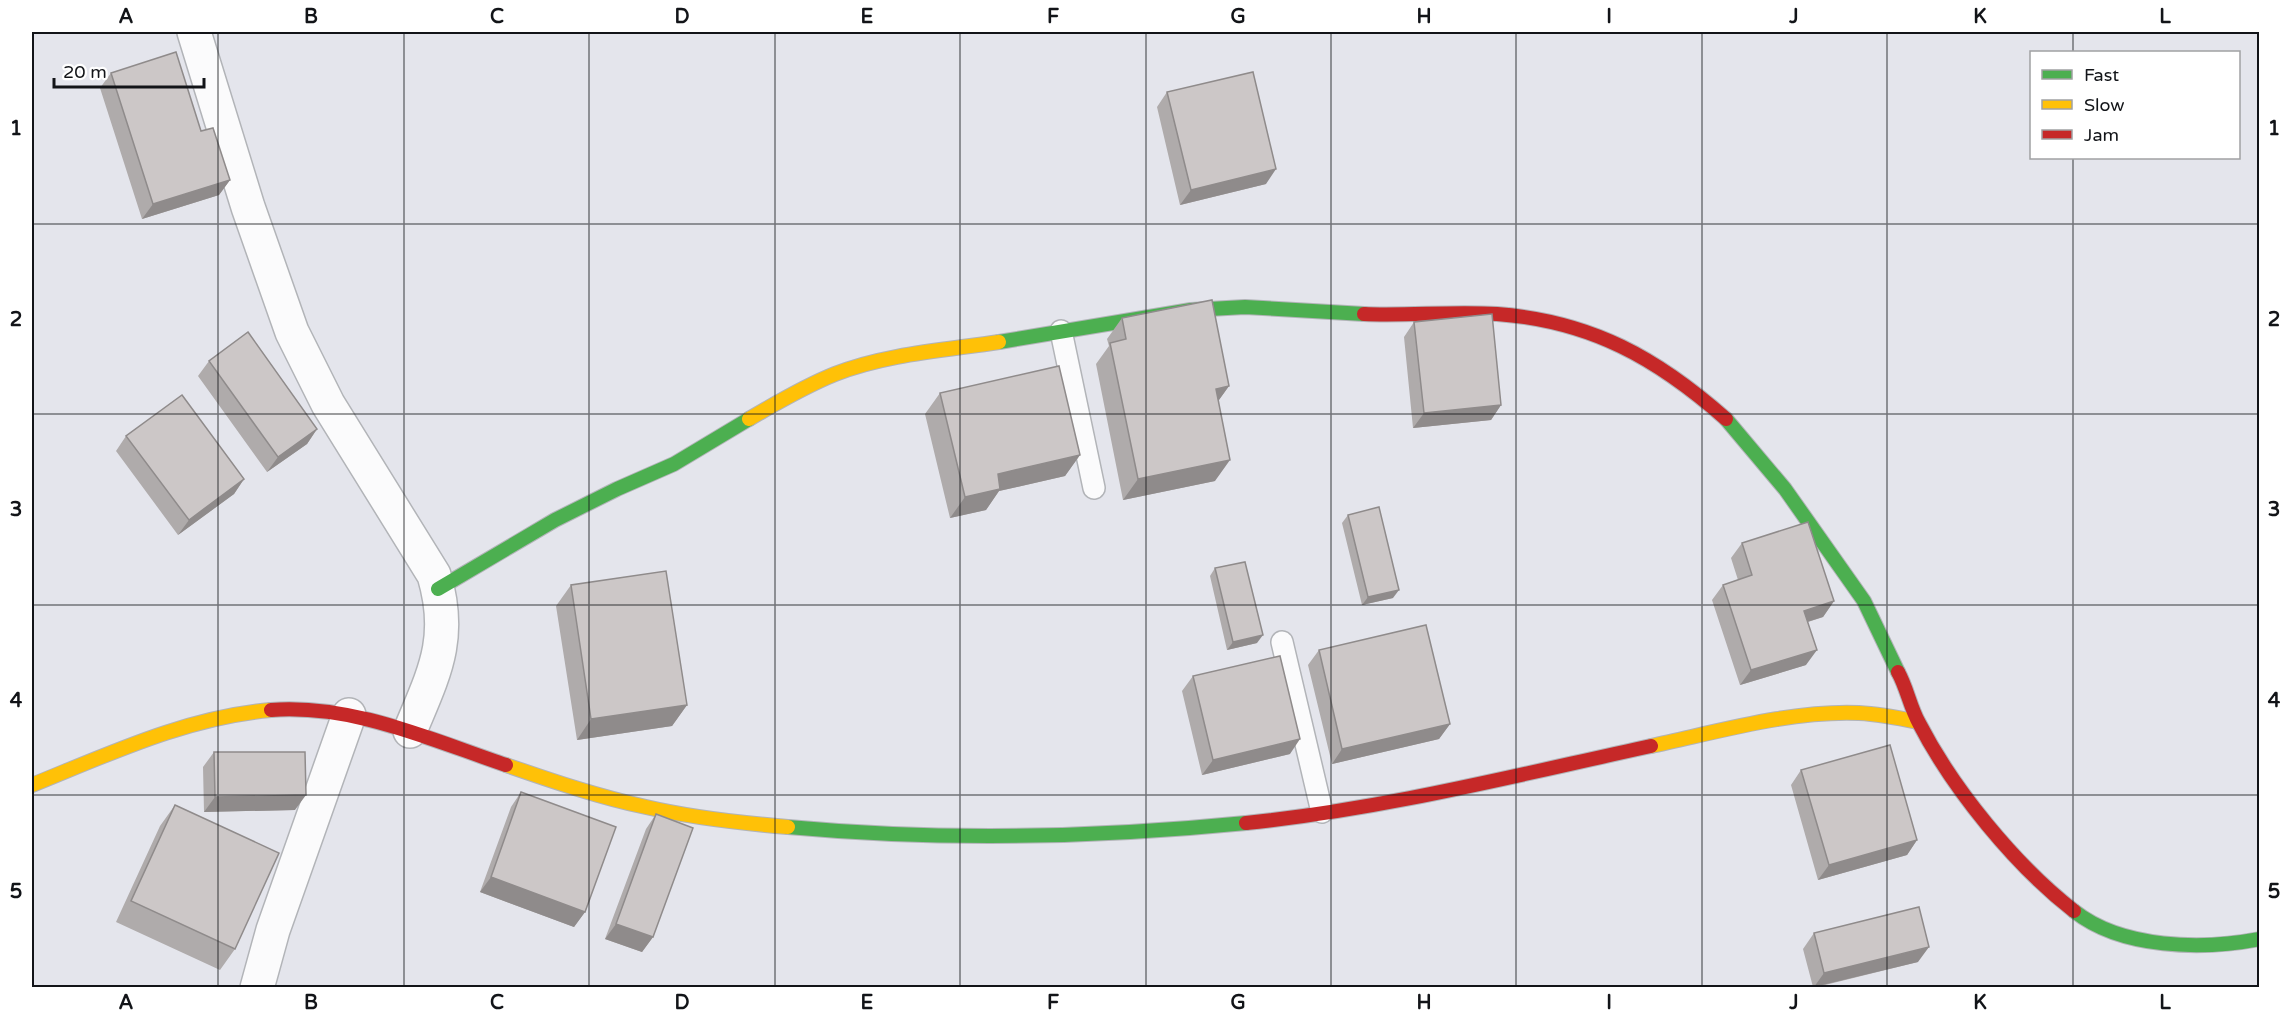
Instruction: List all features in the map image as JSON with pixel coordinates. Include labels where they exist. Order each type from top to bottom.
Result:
[{"type":"street","points":[[194,32],[248,207],[292,332],[328,404],[434,575],[442,606],[442,642],[433,676],[410,731]]},
{"type":"street","points":[[438,589],[555,520],[674,464],[783,399],[834,374],[868,363],[1191,310],[1245,307],[1383,315],[1496,314],[1552,321],[1591,332],[1664,369],[1692,388],[1728,421],[1754,450],[1791,498],[1864,602],[1903,681],[1918,722],[1954,780],[2009,850],[2050,892],[2088,922],[2124,937],[2169,943],[2228,945],[2259,939]]},
{"type":"street","points":[[32,785],[181,727],[238,714],[292,709],[349,715],[410,731],[558,783],[630,804],[732,822],[839,832],[934,837],[1041,836],[1171,829],[1271,820],[1384,803],[1715,732],[1789,720],[1855,713],[1918,722]]},
{"type":"street","points":[[257,987],[273,930],[349,715]]},
{"type":"lane","points":[[1061,331],[1094,488]]},
{"type":"lane","points":[[1282,642],[1322,812]]},
{"type":"building","points":[[176,52],[201,131],[213,128],[230,180],[153,204],[111,73]]},
{"type":"building","points":[[1253,72],[1276,169],[1191,190],[1167,92]]},
{"type":"building","points":[[1212,300],[1229,386],[1216,389],[1230,460],[1138,479],[1110,343],[1126,339],[1122,318]]},
{"type":"building","points":[[1492,314],[1501,405],[1424,413],[1414,322]]},
{"type":"building","points":[[248,332],[317,429],[278,457],[209,361]]},
{"type":"building","points":[[1059,366],[1080,455],[998,474],[1000,489],[965,497],[940,393]]},
{"type":"building","points":[[182,395],[244,479],[189,520],[126,436]]},
{"type":"building","points":[[1379,507],[1399,590],[1368,597],[1348,515]]},
{"type":"building","points":[[1808,522],[1834,601],[1804,611],[1817,650],[1751,670],[1723,585],[1752,575],[1742,543]]},
{"type":"building","points":[[1245,562],[1263,635],[1233,642],[1215,568]]},
{"type":"building","points":[[666,571],[687,705],[591,719],[571,585]]},
{"type":"building","points":[[1426,625],[1450,724],[1342,749],[1319,650]]},
{"type":"building","points":[[1280,656],[1300,739],[1213,760],[1193,676]]},
{"type":"building","points":[[1890,745],[1917,840],[1829,865],[1801,770]]},
{"type":"building","points":[[214,752],[305,752],[306,795],[215,797]]},
{"type":"building","points":[[521,792],[616,827],[585,912],[491,877]]},
{"type":"building","points":[[175,805],[279,853],[235,949],[131,901]]},
{"type":"building","points":[[656,814],[693,828],[653,937],[616,924]]},
{"type":"building","points":[[1919,907],[1929,947],[1824,973],[1814,933]]},
{"type":"traffic: fast","points":[[999,342],[1191,310],[1245,307],[1364,314]]},
{"type":"traffic: fast","points":[[438,589],[555,520],[674,464],[749,419]]},
{"type":"traffic: fast","points":[[1726,419],[1785,489],[1864,601],[1898,672]]},
{"type":"traffic: fast","points":[[788,827],[903,834],[1017,836],[1132,832],[1246,823]]},
{"type":"traffic: fast","points":[[2074,911],[2093,924],[2115,933],[2163,943],[2213,945],[2260,939]]},
{"type":"traffic: slow","points":[[749,419],[813,384],[854,367],[916,354],[999,342]]},
{"type":"traffic: slow","points":[[32,785],[149,738],[209,720],[271,710]]},
{"type":"traffic: slow","points":[[1651,746],[1755,723],[1808,715],[1859,713],[1918,722]]},
{"type":"traffic: slow","points":[[506,765],[593,794],[646,807],[717,820],[788,827]]},
{"type":"traffic: jam","points":[[1364,314],[1497,314],[1563,325],[1593,334],[1648,361],[1700,397],[1726,419]]},
{"type":"traffic: jam","points":[[1898,672],[1919,723],[1949,774],[1967,799],[2008,849],[2074,911]]},
{"type":"traffic: jam","points":[[271,710],[331,712],[361,718],[506,765]]},
{"type":"traffic: jam","points":[[1246,823],[1399,800],[1651,746]]}]
